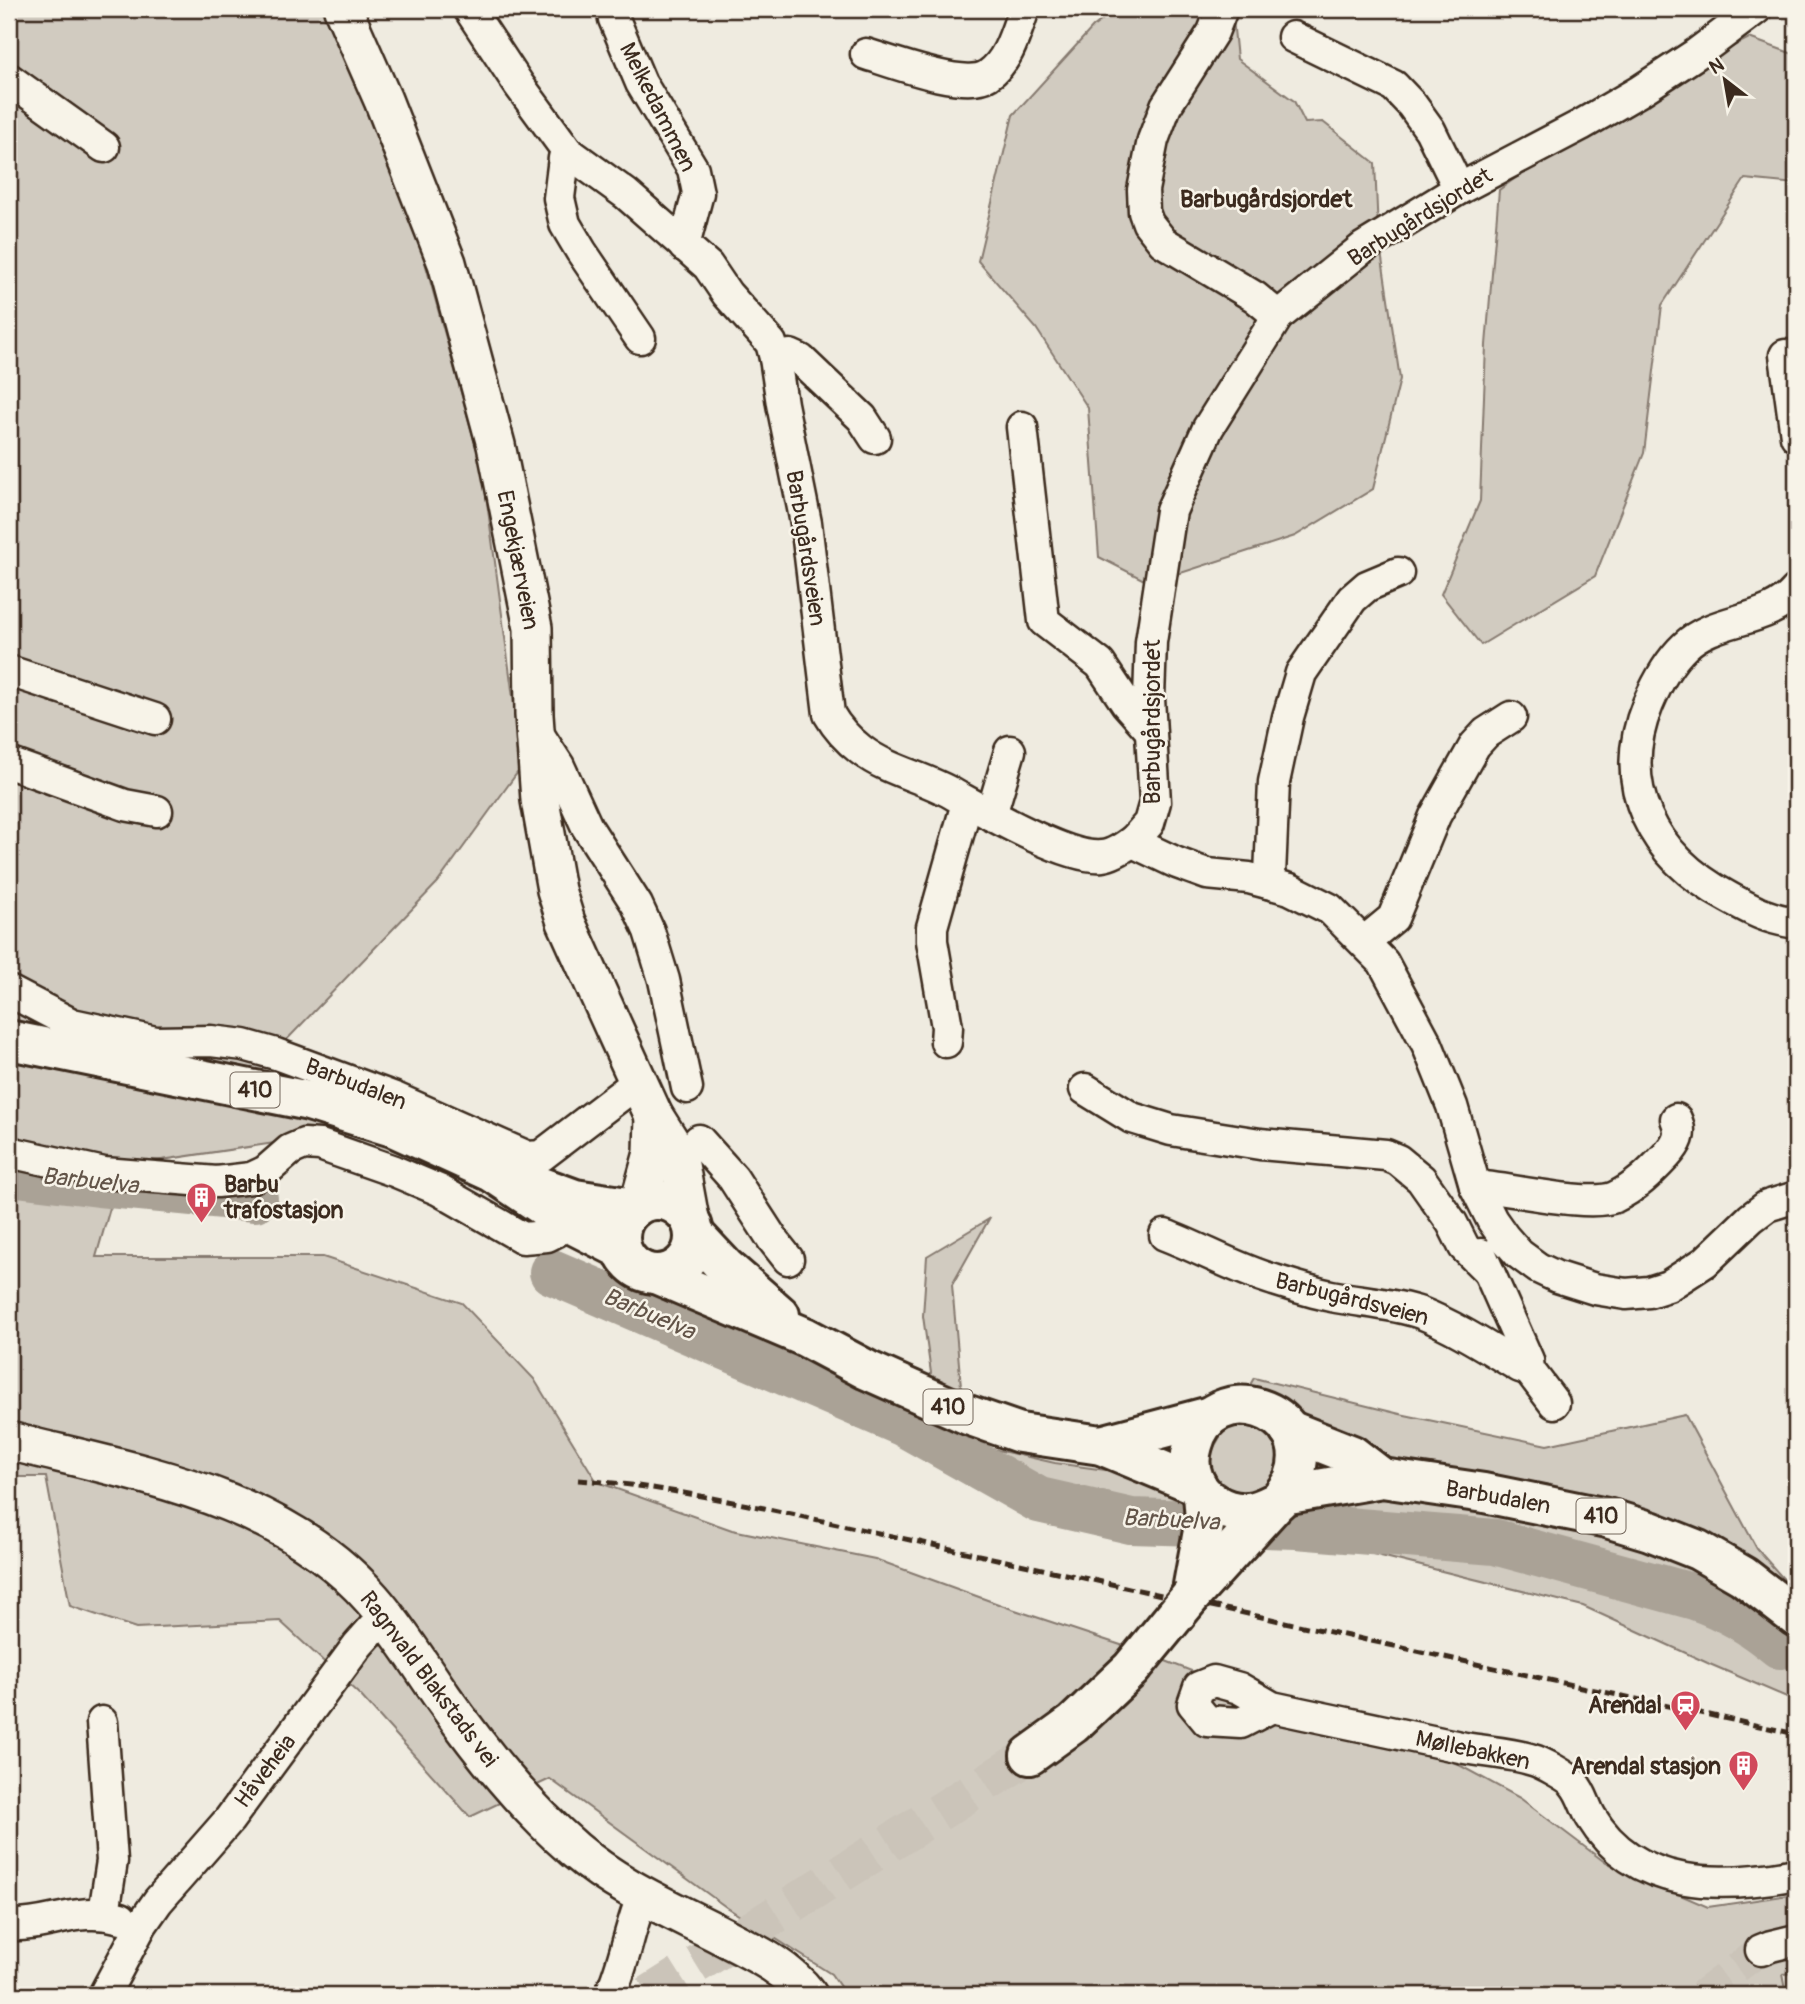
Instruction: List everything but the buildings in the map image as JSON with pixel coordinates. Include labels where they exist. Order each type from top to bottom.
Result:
[{"type":"main road","name":"Barbudalen","points":[[9,1040],[309,1101],[393,1127],[569,1210],[621,1249]]},
{"type":"main road","name":"410","points":[[637,1206],[653,1200],[668,1201],[681,1208],[724,1267],[805,1337]]},
{"type":"main road","name":"Barbudalen","points":[[569,1210],[637,1206]]},
{"type":"main road","points":[[621,1249],[620,1234],[624,1219],[637,1206]]},
{"type":"main road","points":[[658,1275],[673,1272],[685,1263],[693,1250],[693,1227]]},
{"type":"main road","name":"410","points":[[621,1249],[629,1263],[642,1272],[658,1275],[805,1337],[867,1370],[968,1415],[1020,1433],[1101,1445],[1200,1490],[1223,1508],[1245,1513],[1262,1509],[1280,1498]]},
{"type":"main road","name":"410","points":[[1101,1445],[1210,1416],[1226,1407],[1237,1405],[1263,1408],[1279,1417],[1290,1430]]},
{"type":"main road","points":[[1191,1596],[1205,1520],[1200,1490],[1192,1476],[1190,1458],[1196,1433],[1210,1416]]},
{"type":"main road","name":"Barbudalen","points":[[1290,1430],[1352,1455],[1382,1478]]},
{"type":"main road","points":[[1030,1755],[1073,1724],[1130,1670],[1191,1596],[1280,1498],[1294,1477],[1297,1460],[1296,1443],[1290,1430]]},
{"type":"main road","name":"Barbudalen","points":[[1280,1498],[1382,1478],[1484,1493],[1607,1518],[1698,1550],[1743,1576],[1796,1617]]},
{"type":"street","name":"Engekjærveien","points":[[343,9],[383,100],[447,263],[496,445],[533,628],[534,715],[540,800],[556,890],[566,922],[648,1100],[678,1154],[693,1227]]},
{"type":"street","name":"Barbugårdsveien","points":[[469,9],[519,85],[568,152],[626,194],[708,266],[727,294],[771,343],[806,523],[829,714],[838,729],[862,751],[1046,842],[1088,855],[1103,856],[1135,839]]},
{"type":"street","name":"Melkedammen","points":[[611,9],[641,83],[693,169],[698,192],[684,246]]},
{"type":"street","points":[[866,54],[958,79],[974,80],[987,75],[1002,61],[1024,9]]},
{"type":"street","points":[[1222,9],[1213,32],[1166,106],[1153,140],[1143,190],[1144,212],[1163,242],[1255,297],[1278,316]]},
{"type":"street","name":"Barbugårdsjordet","points":[[1135,839],[1149,823],[1155,802],[1149,698],[1151,642],[1171,511],[1208,428],[1278,316],[1364,247],[1459,189],[1638,92],[1696,54],[1756,9]]},
{"type":"street","points":[[1293,37],[1394,86],[1430,130],[1459,189]]},
{"type":"street","points":[[9,79],[104,147]]},
{"type":"street","points":[[568,152],[564,158],[559,198],[565,224],[640,338]]},
{"type":"street","points":[[775,358],[790,355],[801,360],[862,418],[875,438]]},
{"type":"street","points":[[1785,355],[1796,436]]},
{"type":"street","points":[[1022,427],[1044,621],[1100,664],[1126,703],[1150,730]]},
{"type":"street","points":[[1268,883],[1274,782],[1301,673],[1352,599],[1367,586],[1398,572]]},
{"type":"street","points":[[1796,590],[1787,601],[1775,608],[1716,628],[1686,645],[1659,678],[1639,725],[1634,759],[1639,800],[1650,827],[1684,869],[1712,889],[1768,919],[1796,923]]},
{"type":"street","points":[[9,671],[155,719]]},
{"type":"street","points":[[1364,942],[1393,918],[1435,816],[1475,745],[1486,733],[1511,717]]},
{"type":"street","points":[[537,732],[559,766],[587,827],[637,905],[649,931],[666,987],[687,1088]]},
{"type":"street","points":[[946,1042],[947,1027],[932,927],[979,809],[1010,751]]},
{"type":"street","points":[[9,762],[125,805],[157,811]]},
{"type":"street","points":[[1135,839],[1139,845],[1207,874],[1249,878],[1290,889],[1330,909],[1383,962],[1427,1044],[1452,1106],[1475,1186],[1492,1220],[1519,1254],[1538,1268],[1595,1289],[1626,1294],[1649,1292],[1685,1277],[1767,1206],[1796,1197]]},
{"type":"street","name":"Barbudalen","points":[[9,992],[72,1024],[156,1042],[211,1041],[244,1045],[276,1054],[395,1098],[528,1157],[541,1156],[631,1088],[648,1100]]},
{"type":"street","points":[[1085,1089],[1132,1118],[1171,1130],[1260,1144],[1386,1155],[1398,1160],[1421,1179],[1452,1223],[1464,1247],[1489,1272]]},
{"type":"street","name":"Engekjærveien","points":[[637,1206],[653,1153],[648,1100]]},
{"type":"street","points":[[1475,1186],[1590,1201],[1613,1198],[1643,1180],[1674,1147],[1680,1128],[1676,1119]]},
{"type":"street","points":[[1459,1128],[1452,1149],[1465,1211],[1528,1360],[1529,1370],[1554,1403]]},
{"type":"street","points":[[699,1140],[733,1178],[788,1259]]},
{"type":"street","points":[[9,1152],[104,1173],[217,1182],[251,1178],[266,1171],[290,1150],[304,1144],[320,1145],[439,1190],[523,1238],[547,1236],[557,1231],[569,1210]]},
{"type":"street","name":"Barbugårdsveien","points":[[1165,1235],[1202,1249],[1240,1269],[1273,1280],[1329,1296],[1384,1304],[1419,1313],[1465,1334],[1529,1370]]},
{"type":"street","name":"Ragnvald Blakstads vei","points":[[9,1441],[158,1478],[228,1502],[294,1534],[341,1569],[387,1618],[486,1757],[525,1802],[576,1851],[616,1880],[768,1959],[808,1995]]},
{"type":"street","name":"Håveheia","points":[[104,1995],[142,1924],[158,1901],[229,1820],[358,1645],[375,1626],[387,1618]]},
{"type":"street","name":"Møllebakken","points":[[1272,1707],[1534,1760],[1573,1783],[1591,1818],[1603,1833],[1630,1858],[1646,1868],[1682,1879],[1718,1884],[1796,1874]]},
{"type":"street","points":[[102,1722],[112,1861],[104,1913]]},
{"type":"street","points":[[610,1995],[617,1981],[635,1912],[643,1895]]},
{"type":"street","points":[[9,1924],[23,1926],[81,1913],[104,1913],[142,1924]]},
{"type":"street","points":[[1762,1951],[1796,1940]]},
{"type":"shaded area","points":[[9,9],[351,9],[375,133],[423,255],[483,472],[518,735],[525,762],[438,882],[275,1052],[490,1165],[387,1165],[288,1141],[122,1166],[96,1257],[323,1257],[462,1303],[534,1379],[597,1482],[732,1530],[875,1559],[1012,1609],[1145,1653],[1284,1707],[1424,1746],[1520,1798],[1606,1863],[1708,1907],[1796,1894],[1796,1973],[1783,1974],[1787,1995],[846,1995],[831,1974],[726,1907],[550,1779],[470,1817],[361,1696],[280,1621],[136,1628],[70,1606],[46,1477],[9,1477]]},
{"type":"shaded area","points":[[1116,9],[1232,9],[1237,59],[1294,101],[1305,123],[1323,122],[1375,163],[1378,232],[1400,379],[1373,489],[1295,536],[1150,583],[1099,557],[1088,408],[1036,328],[978,261],[1013,115],[1093,27]]},
{"type":"shaded area","points":[[1749,38],[1796,55],[1796,184],[1745,179],[1662,305],[1644,453],[1595,576],[1481,645],[1441,594],[1480,501],[1486,345],[1499,190],[1603,114]]},
{"type":"shaded area","points":[[989,1219],[952,1285],[966,1443],[1055,1463],[1120,1472],[1206,1461],[1254,1378],[1400,1414],[1547,1445],[1685,1415],[1757,1549],[1796,1593],[1796,1701],[1583,1606],[1296,1535],[1144,1534],[1004,1494],[912,1443],[931,1373],[923,1316],[927,1256]]},
{"type":"waterway","name":"Barbuelva","points":[[9,1173],[255,1199]]},
{"type":"waterway","name":"Barbuelva","points":[[552,1272],[904,1424],[1039,1500],[1131,1521],[1296,1526],[1495,1542],[1695,1597],[1740,1617],[1780,1646]]},
{"type":"tunnel","points":[[648,1995],[1030,1755]]},
{"type":"tunnel","points":[[1701,1995],[1761,1950]]},
{"type":"railway","points":[[578,1480],[648,1487],[764,1508],[1796,1734]]},
{"type":"place","name":"Barbu trafostasjon","points":[[201,1224]]},
{"type":"place","name":"Arendal","points":[[1685,1732]]},
{"type":"place","name":"Arendal stasjon","points":[[1744,1793]]},
{"type":"district","name":"Barbugårdsjordet","points":[[1266,199]]}]
